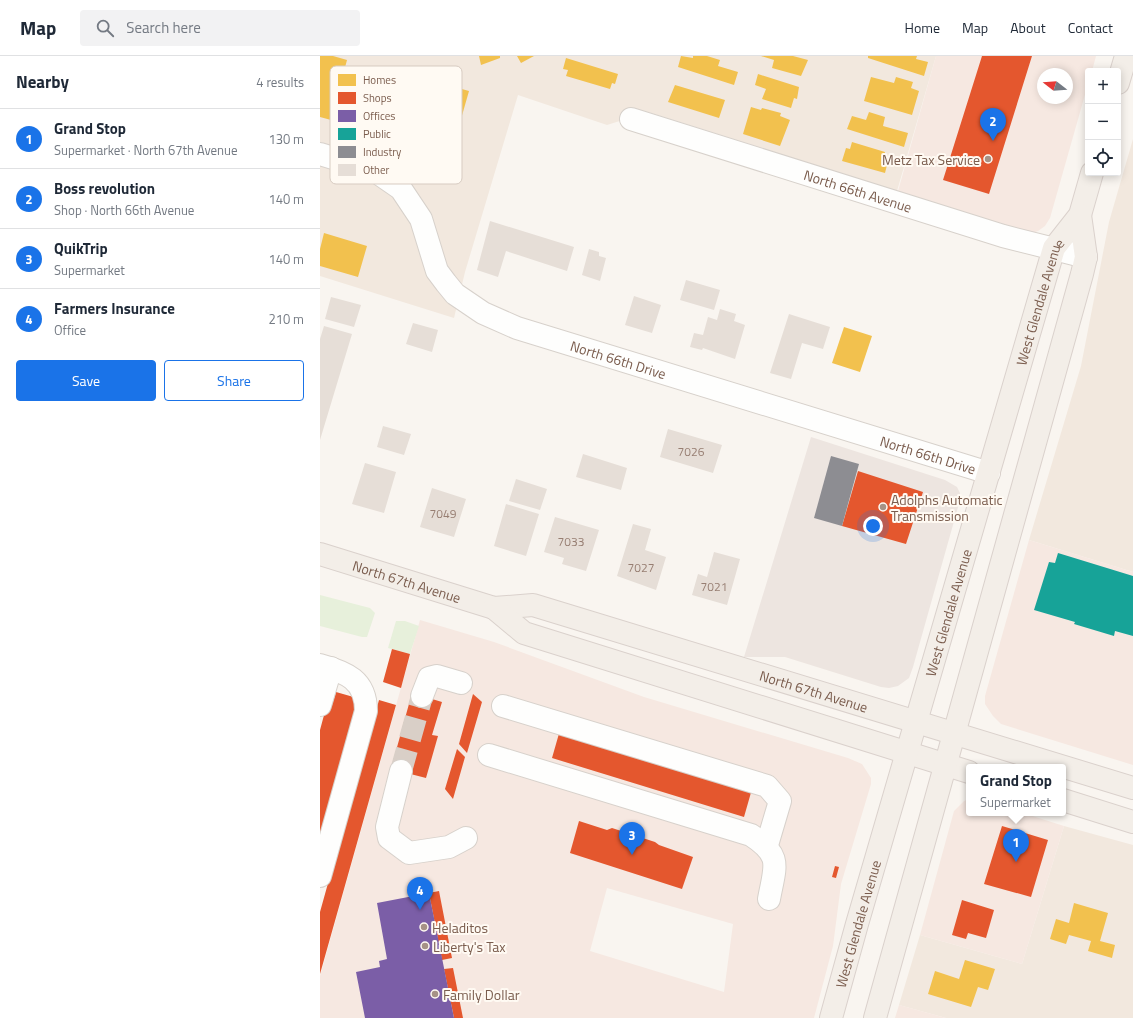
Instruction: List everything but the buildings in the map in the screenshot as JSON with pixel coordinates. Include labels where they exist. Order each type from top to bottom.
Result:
[{"type":"main road","points":[[1121,73],[1126,56]]},
{"type":"main road","name":"West Glendale Avenue","points":[[831,1018],[1054,248],[1080,215],[1091,176]]},
{"type":"main road","name":"West Glendale Avenue","points":[[875,1018],[1061,356],[1086,257],[1080,215]]},
{"type":"main road","name":"North 67th Avenue","points":[[320,554],[494,608],[524,632],[966,771]]},
{"type":"main road","name":"North 67th Avenue","points":[[494,608],[533,605],[1055,764]]},
{"type":"main road","name":"North 67th Avenue","points":[[1066,767],[1133,788]]},
{"type":"main road","points":[[1066,801],[1133,822]]},
{"type":"street","name":"North 66th Avenue","points":[[631,119],[1004,236],[1086,257]]},
{"type":"street","name":"North 66th Drive","points":[[320,154],[330,157]]},
{"type":"street","name":"North 66th Drive","points":[[394,184],[401,189],[421,219],[436,272],[455,294],[483,313],[517,328],[989,473]]},
{"type":"street","points":[[320,705],[325,666],[344,674],[360,686],[366,700],[366,711],[320,876]]},
{"type":"street","points":[[422,696],[429,678],[437,676],[461,684]]},
{"type":"street","points":[[503,706],[768,786],[780,801],[767,845]]},
{"type":"street","points":[[490,755],[751,835],[767,845],[776,864],[768,899]]},
{"type":"street","points":[[401,771],[387,827],[389,838],[409,853],[449,847],[466,838]]},
{"type":"shaded area","points":[[320,56],[936,56],[897,191],[648,112],[607,125],[518,95],[465,272],[454,318],[320,276]]},
{"type":"shaded area","points":[[936,56],[1096,56],[1093,68],[1085,68],[1085,95],[1050,218],[1045,226],[1030,234],[898,191]]},
{"type":"shaded area","points":[[1133,139],[1133,572],[1029,540],[1081,366],[1109,222]]},
{"type":"shaded area","points":[[811,437],[945,480],[957,487],[960,493],[960,500],[913,667],[909,678],[898,686],[889,688],[881,687],[785,657],[744,657]]},
{"type":"shaded area","points":[[1029,540],[1133,572],[1133,765],[1001,724],[993,716],[985,704],[985,696]]},
{"type":"shaded area","points":[[420,620],[494,642],[644,697],[848,758],[862,764],[871,778],[871,784],[841,884],[833,946],[814,1018],[320,1018],[320,976]],"holes":[[[607,888],[733,924],[724,992],[590,951]]]},
{"type":"shaded area","points":[[966,800],[966,816],[1032,816],[1064,826],[1022,964],[920,935],[954,811]]},
{"type":"shaded area","points":[[1064,826],[1133,845],[1133,1018],[946,1018],[899,1005],[920,935],[1022,964]]},
{"type":"shaded area","points":[[899,1005],[946,1018],[895,1018]]},
{"type":"green space","points":[[320,595],[370,608],[375,613],[367,637],[320,626]]},
{"type":"green space","points":[[396,621],[405,621],[419,626],[410,654],[388,648]]},
{"type":"tunnel","points":[[401,771],[422,696]]},
{"type":"place","name":"Boss revolution","points":[[993,141]]},
{"type":"place","name":"Metz Tax Service","points":[[988,159]]},
{"type":"place","name":"Adolphs Automatic Transmission","points":[[883,507]]},
{"type":"place","name":"QuikTrip","points":[[632,855]]},
{"type":"place","name":"Grand Stop","points":[[1016,862]]},
{"type":"place","name":"Farmers Insurance","points":[[420,910]]},
{"type":"place","name":"Heladitos","points":[[424,927]]},
{"type":"place","name":"Liberty's Tax","points":[[425,946]]},
{"type":"place","name":"Family Dollar","points":[[435,994]]}]
